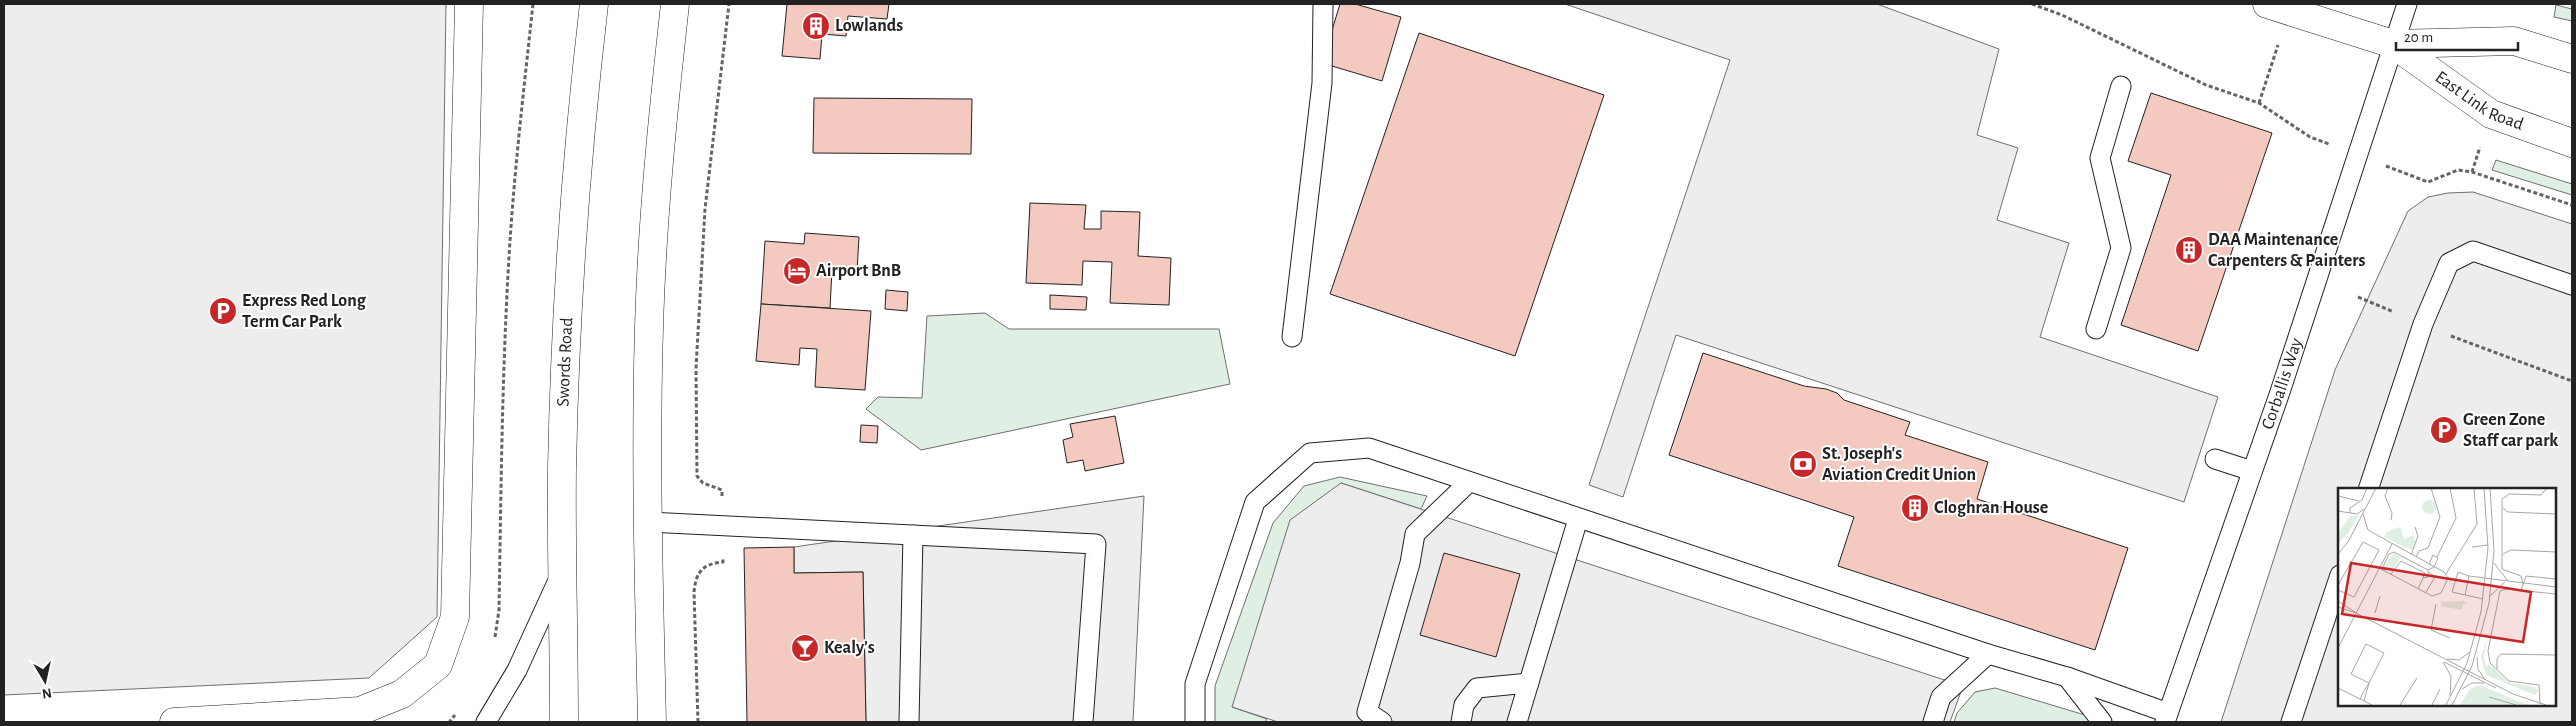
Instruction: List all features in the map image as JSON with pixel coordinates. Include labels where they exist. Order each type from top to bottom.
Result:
[{"type":"street","points":[[174,722],[360,711],[402,694],[438,665],[455,617],[469,4]]},
{"type":"street","name":"Swords Road","points":[[564,722],[562,470],[567,327],[576,186],[594,4]]},
{"type":"street","points":[[652,722],[648,522],[649,329],[655,206],[676,4]]},
{"type":"street","points":[[2267,4],[2393,44],[2514,41],[2572,59]]},
{"type":"street","name":"East Link Road","points":[[2393,44],[2491,114],[2572,143]]},
{"type":"lane","points":[[1292,337],[1322,83],[1323,4]]},
{"type":"lane","name":"Corballis Way","points":[[2166,718],[2252,471],[2407,4]]},
{"type":"lane","points":[[2096,329],[2121,248],[2100,158],[2122,86]]},
{"type":"lane","points":[[2369,488],[2423,324],[2449,263],[2473,251],[2572,285]]},
{"type":"lane","points":[[1195,722],[1195,684],[1256,502],[1310,453],[1369,448],[1988,654],[2067,677],[2166,718]]},
{"type":"lane","points":[[2215,459],[2252,471]]},
{"type":"lane","points":[[1382,722],[1367,712],[1410,563],[1415,534],[1469,482]]},
{"type":"lane","points":[[1518,722],[1578,519]]},
{"type":"lane","points":[[648,522],[1096,544],[1083,722]]},
{"type":"lane","points":[[909,722],[913,535]]},
{"type":"lane","points":[[486,722],[517,670],[563,568]]},
{"type":"lane","points":[[2291,722],[2338,581]]},
{"type":"lane","points":[[1933,722],[1941,697],[1988,654]]},
{"type":"lane","points":[[2067,677],[2102,722]]},
{"type":"lane","points":[[1461,722],[1464,705],[1477,688],[1529,682]]},
{"type":"path","points":[[494,644],[499,610],[503,388],[509,257],[518,142],[533,4]]},
{"type":"path","points":[[722,501],[722,490],[703,483],[697,476],[696,368],[705,209],[729,4]]},
{"type":"path","points":[[2032,4],[2062,15],[2206,85],[2259,103],[2310,137],[2326,142]]},
{"type":"path","points":[[2259,103],[2266,84]]},
{"type":"path","points":[[2472,172],[2477,155]]},
{"type":"path","points":[[2414,177],[2428,182],[2458,170],[2472,172],[2572,205]]},
{"type":"path","points":[[2358,297],[2572,381]]},
{"type":"path","points":[[698,722],[694,592],[696,576],[702,567],[723,562],[722,550]]},
{"type":"path","points":[[452,722],[450,721],[460,708]]},
{"type":"green space","points":[[2556,5],[2572,9],[2572,21],[2554,17]]},
{"type":"green space","points":[[2496,160],[2572,184],[2572,195],[2492,170]]},
{"type":"green space","points":[[985,313],[1009,329],[1219,329],[1230,384],[921,450],[866,409],[878,397],[922,398],[927,316]]},
{"type":"green space","points":[[1340,477],[1427,496],[1421,509],[1341,483],[1232,707],[1267,719],[1265,722],[1215,722],[1215,686],[1273,523],[1304,486]]},
{"type":"green space","points":[[1995,688],[2085,715],[2090,722],[1954,722],[1957,713],[1975,692]]},
{"type":"shaded area","name":"Express Red Long Term Car Park","points":[[4,4],[446,4],[437,617],[369,678],[4,695]]},
{"type":"shaded area","points":[[1565,4],[1877,4],[1999,49],[1977,135],[2018,148],[1997,220],[2069,243],[2040,337],[2218,397],[2184,502],[1676,335],[1623,497],[1589,485],[1730,60]]},
{"type":"shaded area","name":"Green Zone Staff car park","points":[[2473,192],[2572,224],[2572,722],[2221,722],[2335,370],[2408,211],[2428,197],[2448,193]]},
{"type":"shaded area","points":[[1341,483],[1963,686],[1950,722],[1278,722],[1232,707],[1290,520]]},
{"type":"shaded area","points":[[1144,496],[1133,722],[866,722],[863,572],[794,573],[794,547]]},
{"type":"building","name":"Lowlands","points":[[787,4],[889,4],[887,19],[848,16],[846,36],[822,34],[820,59],[782,56]]},
{"type":"building","points":[[1340,4],[1355,4],[1401,17],[1382,81],[1322,63]]},
{"type":"building","points":[[1419,33],[1604,95],[1515,356],[1330,294]]},
{"type":"building","name":"DAA Maintenance Carpenters & Painters","points":[[2151,93],[2272,133],[2198,351],[2121,325],[2171,175],[2128,161]]},
{"type":"building","points":[[814,98],[972,99],[971,154],[813,153]]},
{"type":"building","points":[[1030,203],[1086,205],[1084,229],[1101,229],[1101,211],[1140,212],[1138,256],[1171,258],[1169,305],[1110,303],[1112,262],[1083,261],[1082,285],[1026,283]]},
{"type":"building","name":"Airport BnB","points":[[805,233],[859,237],[857,272],[832,270],[830,308],[761,304],[765,241],[804,244]]},
{"type":"building","points":[[886,290],[908,292],[907,311],[885,309]]},
{"type":"building","points":[[1050,295],[1087,297],[1086,310],[1050,309]]},
{"type":"building","points":[[761,304],[871,311],[865,390],[815,387],[817,349],[800,348],[799,365],[756,361]]},
{"type":"building","name":"Cloghran House","points":[[1703,353],[1804,386],[1826,389],[1837,393],[1844,400],[1910,422],[1905,435],[1988,462],[1977,499],[2128,548],[2095,650],[1838,566],[1854,517],[1669,455]]},
{"type":"building","points":[[1115,416],[1124,463],[1085,471],[1083,460],[1067,463],[1063,440],[1073,437],[1070,424]]},
{"type":"building","points":[[861,425],[878,426],[877,443],[860,442]]},
{"type":"building","name":"Kealy’s","points":[[794,547],[794,573],[863,572],[866,722],[747,722],[744,548]]},
{"type":"building","points":[[1444,553],[1520,574],[1496,657],[1420,635]]},
{"type":"place","name":"Lowlands","points":[[816,26]]},
{"type":"place","name":"DAA Maintenance Carpenters & Painters","points":[[2189,250]]},
{"type":"place","name":"Airport BnB","points":[[797,271]]},
{"type":"place","name":"Express Red Long Term Car Park","points":[[223,311]]},
{"type":"place","name":"Green Zone Staff car park","points":[[2444,430]]},
{"type":"place","name":"St. Joseph's Aviation Credit Union","points":[[1803,464]]},
{"type":"place","name":"Cloghran House","points":[[1915,508]]},
{"type":"place","name":"Kealy’s","points":[[805,648]]}]
